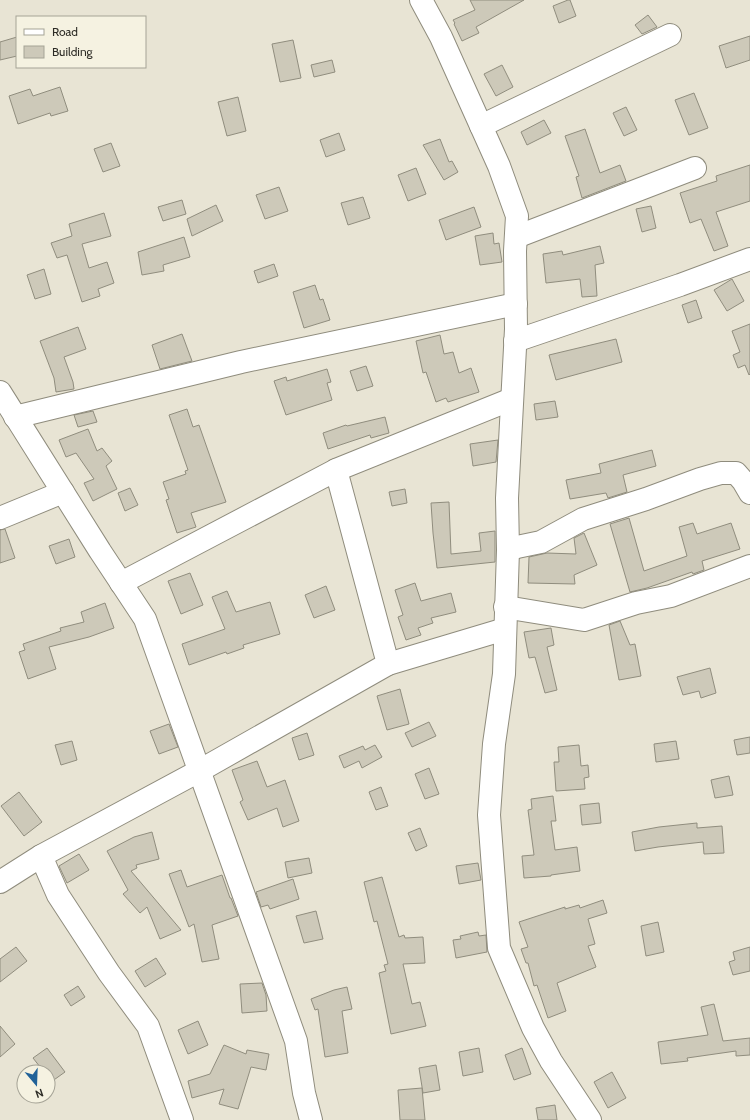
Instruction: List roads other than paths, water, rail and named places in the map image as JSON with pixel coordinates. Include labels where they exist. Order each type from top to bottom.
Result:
[{"type":"street","points":[[421,0],[441,37],[499,166],[516,216],[516,304],[507,498],[508,550],[504,674],[494,744],[489,815],[499,948],[533,1028],[551,1061],[590,1120]]},
{"type":"street","points":[[481,126],[670,35]]},
{"type":"street","points":[[516,237],[695,168]]},
{"type":"street","points":[[515,341],[674,287],[750,259]]},
{"type":"street","points":[[16,417],[241,362],[516,304]]},
{"type":"street","points":[[0,392],[62,492],[145,618],[296,1041],[304,1093],[311,1120]]},
{"type":"street","points":[[121,583],[336,470],[512,399]]},
{"type":"street","points":[[336,470],[388,664]]},
{"type":"street","points":[[508,550],[541,542],[582,519],[646,499],[720,473],[736,473],[750,493]]},
{"type":"street","points":[[0,518],[62,492]]},
{"type":"street","points":[[505,607],[584,620],[636,603],[670,596],[750,566]]},
{"type":"street","points":[[0,882],[41,856],[199,771],[388,664],[505,629]]},
{"type":"street","points":[[41,856],[58,895],[109,973],[148,1026],[182,1120]]}]
